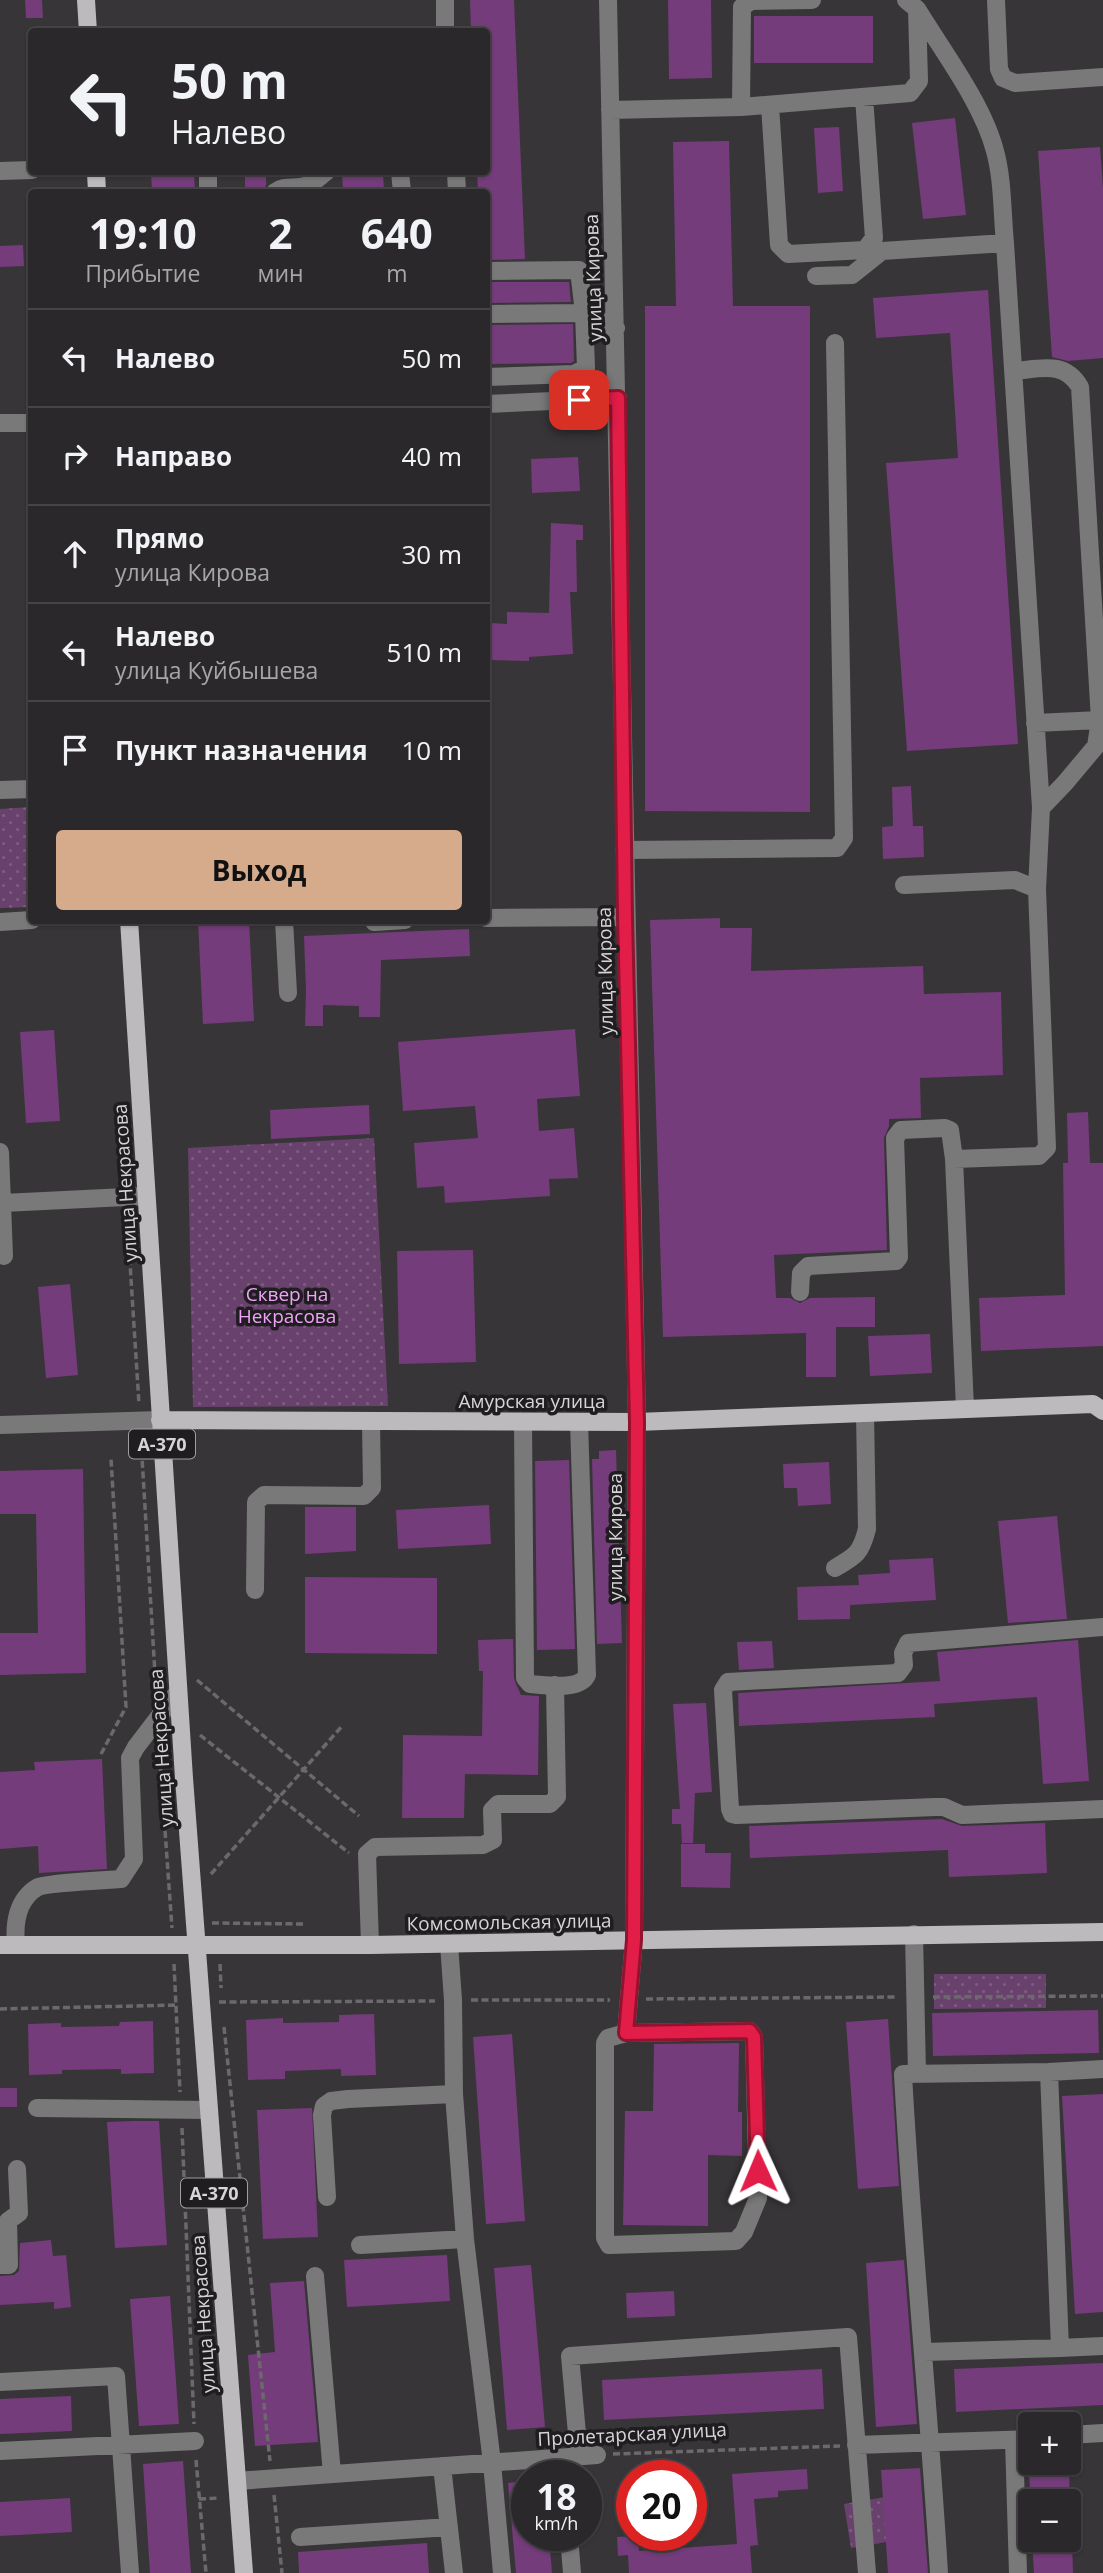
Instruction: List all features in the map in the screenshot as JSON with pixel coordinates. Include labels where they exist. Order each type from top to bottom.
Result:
[{"type":"main road","points":[[86,0],[88,28]]},
{"type":"main road","name":"улица Некрасова","points":[[129,924],[178,1692],[243,2573]]},
{"type":"main road","name":"Амурская улица","points":[[160,1420],[637,1422],[1093,1404],[1103,1411]]},
{"type":"main road","name":"Комсомольская улица","points":[[8,1945],[370,1945],[1103,1932]]},
{"type":"street","points":[[445,0],[445,28]]},
{"type":"street","name":"улица Кирова","points":[[608,0],[637,1422],[634,1940],[626,2033]]},
{"type":"street","points":[[741,107],[742,7],[751,1],[812,0]]},
{"type":"street","points":[[996,0],[999,69],[1003,78],[1015,83],[1103,77]]},
{"type":"street","points":[[610,110],[741,107],[910,93],[919,81],[911,4]]},
{"type":"street","points":[[911,4],[989,132],[996,154],[1006,243],[1041,808],[1038,888],[1047,1148],[1039,1156],[954,1159]]},
{"type":"street","points":[[769,105],[779,245],[788,254],[864,250],[874,238],[864,97]]},
{"type":"street","points":[[0,170],[28,170]]},
{"type":"street","points":[[280,189],[303,187],[322,175]]},
{"type":"street","points":[[816,276],[852,275],[882,251],[1006,243]]},
{"type":"street","points":[[490,271],[579,270],[586,368],[574,374],[490,377]]},
{"type":"street","points":[[490,314],[584,313],[616,328]]},
{"type":"street","points":[[624,850],[836,848],[844,838],[835,343]]},
{"type":"street","points":[[1014,371],[1064,370],[1074,377],[1080,387],[1100,720],[1096,746],[1041,808]]},
{"type":"street","points":[[490,404],[618,398]]},
{"type":"street","points":[[0,423],[28,423]]},
{"type":"street","points":[[1035,723],[1100,720]]},
{"type":"street","points":[[0,790],[28,789]]},
{"type":"street","points":[[904,886],[1015,880],[1038,888]]},
{"type":"street","points":[[490,918],[625,917]]},
{"type":"street","points":[[0,922],[28,920]]},
{"type":"street","points":[[284,924],[288,993]]},
{"type":"street","points":[[800,1292],[801,1273],[807,1266],[891,1263],[899,1257],[895,1138],[901,1130],[946,1128],[952,1135],[954,1159],[965,1408]]},
{"type":"street","points":[[0,1152],[4,1256]]},
{"type":"street","points":[[2,1203],[146,1196]]},
{"type":"street","points":[[835,1567],[855,1557],[863,1546],[867,1529],[865,1413]]},
{"type":"street","name":"Амурская улица","points":[[0,1425],[160,1420]]},
{"type":"street","points":[[255,1590],[256,1502],[264,1495],[364,1496],[372,1488],[371,1422]]},
{"type":"street","points":[[523,1422],[525,1678],[530,1685],[580,1684],[587,1675],[579,1422]]},
{"type":"street","points":[[1103,1627],[908,1643],[903,1653],[904,1665],[898,1673],[728,1682],[723,1690],[730,1809],[736,1815],[935,1807],[944,1807],[962,1815],[1103,1809]]},
{"type":"street","points":[[370,1945],[368,1854],[375,1847],[483,1845],[493,1840],[492,1810],[498,1804],[550,1804],[557,1797],[555,1685]]},
{"type":"street","points":[[8,1945],[22,1903],[39,1886],[121,1879],[134,1858],[130,1758],[178,1692]]},
{"type":"street","points":[[915,1934],[917,2074]]},
{"type":"street","points":[[449,1944],[453,2000],[454,2094],[465,2239],[492,2463],[502,2573]]},
{"type":"street","points":[[750,2031],[754,2037],[758,2198],[744,2232],[736,2241],[609,2245],[605,2238],[604,2043],[608,2038],[626,2033],[750,2031]]},
{"type":"street","points":[[939,2573],[903,2074],[1103,2069]]},
{"type":"street","points":[[1049,2072],[1060,2348]]},
{"type":"street","points":[[327,2197],[322,2115],[324,2106],[331,2101],[348,2099],[454,2094]]},
{"type":"street","points":[[37,2108],[208,2110]]},
{"type":"street","points":[[0,2265],[9,2265],[8,2221],[19,2213],[17,2169]]},
{"type":"street","points":[[360,2245],[465,2239]]},
{"type":"street","points":[[315,2276],[332,2474]]},
{"type":"street","points":[[577,2460],[580,2456],[570,2356],[848,2337],[867,2573]]},
{"type":"street","points":[[924,2353],[1103,2346]]},
{"type":"street","points":[[0,2382],[116,2376],[130,2573]]},
{"type":"street","points":[[1081,2434],[1103,2432]]},
{"type":"street","points":[[856,2445],[1018,2439]]},
{"type":"street","points":[[0,2451],[195,2441]]},
{"type":"street","name":"Пролетарская улица","points":[[237,2481],[271,2489],[332,2474],[580,2456]]},
{"type":"street","points":[[442,2466],[454,2573]]},
{"type":"street","points":[[1018,2573],[1021,2475]]},
{"type":"street","points":[[300,2537],[449,2527]]},
{"type":"street","points":[[570,2551],[572,2573]]},
{"type":"path","points":[[140,1420],[173,1945],[198,2499],[206,2573]]},
{"type":"path","points":[[102,1754],[126,1707],[111,1459]]},
{"type":"path","points":[[196,1678],[359,1816]]},
{"type":"path","points":[[211,1874],[343,1725]]},
{"type":"path","points":[[200,1735],[368,1868]]},
{"type":"path","points":[[220,1945],[221,2002],[1103,1996]]},
{"type":"path","points":[[0,2009],[176,2005]]},
{"type":"path","points":[[222,2015],[282,2573]]},
{"type":"path","name":"Пролетарская улица","points":[[580,2456],[856,2445]]},
{"type":"green space","points":[[28,807],[28,907],[0,908],[0,809]]},
{"type":"green space","name":"Сквер на Некрасова","points":[[374,1138],[388,1406],[193,1407],[188,1148]]},
{"type":"green space","points":[[934,1974],[1046,1974],[1046,2008],[934,2009]]},
{"type":"green space","points":[[897,2495],[904,2539],[851,2548],[844,2504]]},
{"type":"building","points":[[25,0],[42,0],[43,18],[26,18]]},
{"type":"building","points":[[470,0],[514,0],[525,259],[490,260],[490,189],[478,189],[477,175],[490,175],[490,28],[471,28]]},
{"type":"building","points":[[668,0],[711,0],[712,78],[669,79]]},
{"type":"building","points":[[754,16],[873,16],[873,63],[754,63]]},
{"type":"building","points":[[955,118],[966,215],[923,219],[912,123]]},
{"type":"building","points":[[839,127],[843,191],[818,193],[814,128]]},
{"type":"building","points":[[729,141],[733,306],[810,306],[810,812],[645,811],[645,306],[676,306],[673,142]]},
{"type":"building","points":[[1100,147],[1103,188],[1103,358],[1068,361],[1052,357],[1038,151]]},
{"type":"building","points":[[151,175],[194,175],[195,189],[152,189]]},
{"type":"building","points":[[245,175],[266,175],[265,189],[245,189]]},
{"type":"building","points":[[342,175],[383,175],[384,189],[343,189]]},
{"type":"building","points":[[23,245],[24,266],[0,267],[0,246]]},
{"type":"building","points":[[490,282],[569,282],[571,302],[490,303]]},
{"type":"building","points":[[988,290],[1018,744],[907,751],[886,463],[958,458],[950,333],[876,338],[873,298]]},
{"type":"building","points":[[573,324],[574,361],[490,364],[490,325]]},
{"type":"building","points":[[578,457],[580,491],[532,493],[531,459]]},
{"type":"building","points":[[551,523],[583,525],[583,540],[576,540],[577,592],[570,592],[573,654],[529,657],[529,661],[490,660],[490,623],[507,624],[507,612],[549,613]]},
{"type":"building","points":[[911,786],[913,826],[923,826],[924,857],[883,859],[882,827],[893,826],[892,787]]},
{"type":"building","points":[[720,918],[720,928],[752,928],[751,971],[923,966],[924,994],[1001,992],[1003,1075],[920,1078],[921,1118],[889,1119],[884,1138],[887,1250],[774,1255],[776,1298],[790,1298],[800,1303],[810,1298],[875,1297],[875,1327],[836,1327],[836,1377],[806,1377],[806,1333],[663,1337],[650,920]]},
{"type":"building","points":[[198,924],[249,924],[254,1021],[203,1024]]},
{"type":"building","points":[[469,929],[470,956],[381,960],[380,1017],[359,1017],[359,1006],[323,1005],[323,1026],[305,1026],[304,936]]},
{"type":"building","points":[[575,1029],[580,1096],[537,1099],[539,1131],[574,1128],[578,1178],[549,1179],[550,1196],[445,1203],[444,1186],[417,1188],[414,1143],[478,1138],[475,1106],[403,1111],[398,1042]]},
{"type":"building","points":[[54,1030],[60,1121],[26,1123],[20,1032]]},
{"type":"building","points":[[369,1105],[370,1134],[271,1139],[270,1110]]},
{"type":"building","points":[[1088,1112],[1090,1163],[1103,1163],[1103,1346],[981,1351],[979,1298],[1065,1295],[1063,1163],[1068,1163],[1067,1113]]},
{"type":"building","points":[[473,1250],[476,1362],[399,1364],[397,1251]]},
{"type":"building","points":[[70,1284],[78,1375],[46,1378],[38,1287]]},
{"type":"building","points":[[930,1334],[932,1373],[870,1376],[868,1336]]},
{"type":"building","points":[[616,1450],[622,1643],[597,1644],[592,1459],[599,1459],[599,1451]]},
{"type":"building","points":[[569,1460],[575,1649],[537,1650],[535,1461]]},
{"type":"building","points":[[829,1462],[831,1504],[798,1506],[797,1488],[784,1488],[783,1464]]},
{"type":"building","points":[[83,1469],[86,1673],[0,1675],[0,1633],[38,1633],[36,1514],[0,1514],[0,1471]]},
{"type":"building","points":[[489,1505],[491,1544],[398,1549],[396,1510]]},
{"type":"building","points":[[305,1507],[356,1507],[356,1551],[305,1554]]},
{"type":"building","points":[[1057,1516],[1067,1619],[1008,1623],[998,1521]]},
{"type":"building","points":[[933,1558],[936,1600],[850,1605],[850,1619],[798,1620],[797,1587],[859,1585],[858,1575],[890,1573],[889,1560]]},
{"type":"building","points":[[305,1577],[437,1578],[437,1654],[305,1653]]},
{"type":"building","points":[[513,1639],[514,1678],[521,1695],[539,1696],[538,1775],[465,1774],[464,1818],[402,1818],[403,1735],[482,1736],[483,1671],[479,1671],[478,1640]]},
{"type":"building","points":[[1078,1640],[1089,1781],[1043,1784],[1037,1697],[934,1704],[935,1717],[739,1726],[738,1693],[940,1681],[937,1652]]},
{"type":"building","points":[[772,1641],[774,1668],[739,1670],[737,1642]]},
{"type":"building","points":[[706,1703],[712,1792],[695,1793],[693,1843],[682,1843],[681,1824],[672,1824],[672,1809],[680,1809],[673,1704]]},
{"type":"building","points":[[102,1759],[107,1869],[39,1873],[38,1846],[0,1849],[0,1772],[35,1770],[34,1762]]},
{"type":"building","points":[[942,1819],[962,1826],[1045,1823],[1047,1873],[949,1877],[948,1850],[750,1858],[749,1826]]},
{"type":"building","points":[[681,1844],[705,1844],[705,1853],[731,1853],[730,1888],[681,1887]]},
{"type":"building","points":[[1098,2010],[1099,2053],[933,2056],[932,2013]]},
{"type":"building","points":[[374,2014],[376,2075],[341,2076],[341,2069],[285,2071],[285,2079],[248,2080],[246,2020],[283,2018],[283,2023],[339,2022],[339,2015]]},
{"type":"building","points":[[888,2019],[899,2186],[858,2189],[846,2022]]},
{"type":"building","points":[[153,2021],[154,2073],[121,2074],[121,2069],[62,2070],[62,2074],[29,2075],[28,2024],[61,2023],[61,2027],[119,2026],[120,2022]]},
{"type":"building","points":[[512,2034],[525,2221],[486,2224],[473,2037]]},
{"type":"building","points":[[739,2043],[738,2112],[742,2112],[742,2156],[708,2155],[708,2226],[623,2225],[625,2111],[653,2111],[654,2044]]},
{"type":"building","points":[[0,2088],[17,2088],[17,2107],[0,2107]]},
{"type":"building","points":[[1103,2094],[1103,2312],[1075,2314],[1062,2096]]},
{"type":"building","points":[[312,2108],[318,2237],[263,2239],[257,2110]]},
{"type":"building","points":[[159,2121],[167,2245],[115,2248],[107,2122]]},
{"type":"building","points":[[51,2240],[53,2256],[66,2255],[71,2307],[54,2309],[54,2302],[0,2305],[0,2276],[14,2275],[19,2271],[20,2243]]},
{"type":"building","points":[[447,2255],[450,2301],[347,2307],[344,2260]]},
{"type":"building","points":[[904,2260],[917,2424],[876,2427],[866,2263]]},
{"type":"building","points":[[531,2265],[545,2427],[507,2430],[494,2268]]},
{"type":"building","points":[[304,2281],[318,2442],[255,2446],[248,2355],[275,2352],[270,2283]]},
{"type":"building","points":[[674,2291],[675,2316],[627,2318],[626,2293]]},
{"type":"building","points":[[170,2296],[179,2424],[139,2426],[130,2299]]},
{"type":"building","points":[[1103,2363],[1103,2405],[956,2412],[954,2369]]},
{"type":"building","points":[[822,2369],[824,2409],[604,2420],[602,2380]]},
{"type":"building","points":[[71,2396],[72,2431],[0,2434],[0,2399]]},
{"type":"building","points":[[183,2461],[191,2573],[150,2573],[143,2464]]},
{"type":"building","points":[[920,2468],[928,2573],[888,2573],[881,2470]]},
{"type":"building","points":[[807,2469],[808,2489],[778,2491],[778,2497],[754,2499],[758,2545],[750,2546],[752,2573],[629,2573],[628,2555],[618,2556],[618,2551],[707,2551],[707,2546],[737,2544],[732,2474]]},
{"type":"building","points":[[1029,2475],[1069,2475],[1070,2489],[1030,2489]]},
{"type":"building","points":[[508,2483],[511,2483],[511,2517]]},
{"type":"building","points":[[70,2498],[72,2532],[0,2536],[0,2502]]},
{"type":"building","points":[[427,2543],[429,2573],[299,2573],[298,2552]]},
{"type":"building","points":[[514,2551],[550,2551],[552,2573],[516,2573]]},
{"type":"building","points":[[1033,2552],[1072,2552],[1073,2573],[1034,2573]]},
{"type":"route","points":[[579,400],[618,398],[625,917],[637,1422],[634,1940],[626,2033],[750,2031],[754,2037],[758,2171]]}]
